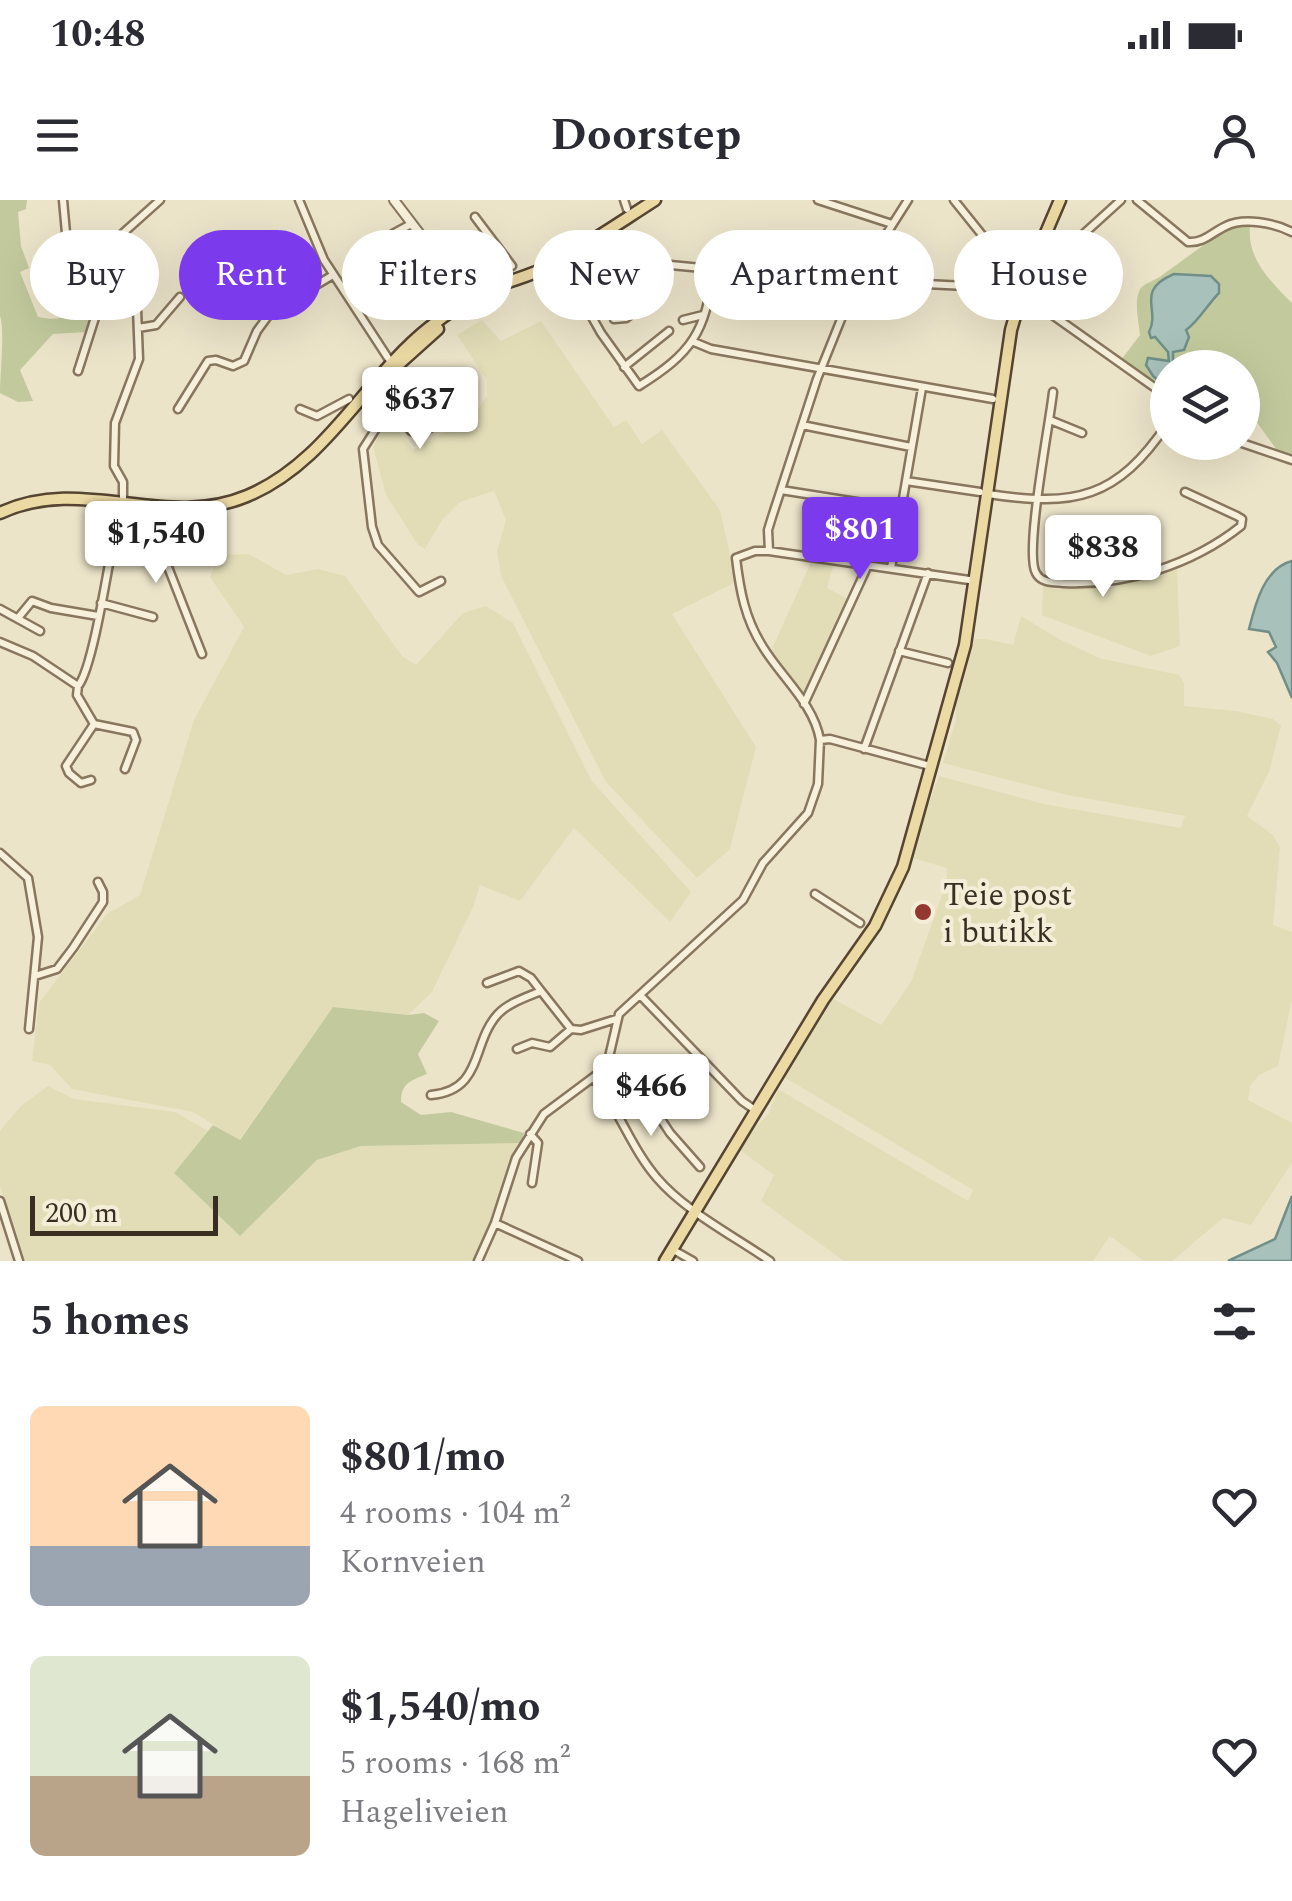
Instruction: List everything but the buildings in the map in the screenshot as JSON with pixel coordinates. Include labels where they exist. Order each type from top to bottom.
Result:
[{"type":"main road","points":[[608,230],[656,200]]},
{"type":"main road","points":[[1049,230],[1060,200]]},
{"type":"main road","points":[[0,516],[30,502],[67,496],[168,508],[213,506],[265,487],[306,458],[350,405],[449,320]]},
{"type":"main road","points":[[665,1261],[847,963],[875,926],[903,867],[965,645],[984,493],[1015,320]]},
{"type":"street","points":[[63,200],[65,230]]},
{"type":"street","points":[[299,200],[333,275],[388,358]]},
{"type":"street","points":[[394,200],[416,230]]},
{"type":"street","points":[[624,200],[628,209]]},
{"type":"street","points":[[818,200],[892,224]]},
{"type":"street","points":[[888,230],[908,200]]},
{"type":"street","points":[[1086,230],[1120,200]]},
{"type":"street","points":[[1137,200],[1188,242],[1202,241],[1236,223],[1268,224],[1292,232]]},
{"type":"street","points":[[126,230],[158,201]]},
{"type":"street","points":[[959,202],[980,230]]},
{"type":"street","points":[[475,217],[485,230]]},
{"type":"street","points":[[400,230],[411,224]]},
{"type":"street","points":[[322,281],[333,275]]},
{"type":"street","points":[[138,328],[156,326],[179,299]]},
{"type":"street","points":[[684,320],[694,318]]},
{"type":"street","points":[[78,370],[94,320]]},
{"type":"street","points":[[122,503],[124,482],[114,466],[116,414],[139,359],[138,320]]},
{"type":"street","points":[[178,409],[208,362],[216,360],[234,366],[244,361],[264,320]]},
{"type":"street","points":[[595,320],[639,386],[694,342],[702,320]]},
{"type":"street","points":[[770,551],[768,530],[820,370],[840,320]]},
{"type":"street","points":[[1059,320],[1150,384]]},
{"type":"street","points":[[624,367],[669,330]]},
{"type":"street","points":[[694,342],[711,349],[820,370],[992,399]]},
{"type":"street","points":[[375,384],[411,431],[418,434],[437,424],[445,407]]},
{"type":"street","points":[[891,568],[922,388]]},
{"type":"street","points":[[1052,392],[1033,551],[1036,573],[1053,582],[1090,583],[1130,577],[1179,562],[1241,526],[1239,517],[1185,492]]},
{"type":"street","points":[[300,408],[318,416],[350,405]]},
{"type":"street","points":[[391,405],[366,439],[362,454],[374,536],[418,592],[441,581]]},
{"type":"street","points":[[1050,420],[1082,433]]},
{"type":"street","points":[[802,425],[911,447]]},
{"type":"street","points":[[906,481],[1038,500],[1080,496],[1118,480],[1150,447]]},
{"type":"street","points":[[1260,449],[1292,460]]},
{"type":"street","points":[[781,490],[901,509]]},
{"type":"street","points":[[168,508],[168,569],[202,654]]},
{"type":"street","points":[[118,515],[77,695],[94,724],[136,734],[125,769]]},
{"type":"street","points":[[487,983],[519,971],[531,978],[571,1029],[616,1019],[743,900],[763,863],[808,814],[818,784],[820,740],[816,722],[752,628],[736,558],[770,551],[976,581]]},
{"type":"street","points":[[804,704],[868,565]]},
{"type":"street","points":[[864,748],[928,573]]},
{"type":"street","points":[[18,618],[32,601],[98,616]]},
{"type":"street","points":[[101,603],[153,616]]},
{"type":"street","points":[[0,609],[40,630]]},
{"type":"street","points":[[0,642],[33,656],[78,686]]},
{"type":"street","points":[[899,651],[948,663]]},
{"type":"street","points":[[91,780],[81,782],[68,773],[66,766],[94,724]]},
{"type":"street","points":[[820,740],[830,739],[930,766]]},
{"type":"street","points":[[0,852],[28,878],[38,937],[30,1029]]},
{"type":"street","points":[[35,976],[53,972],[73,948],[103,902],[104,892],[98,882]]},
{"type":"street","points":[[815,894],[860,922]]},
{"type":"street","points":[[431,1094],[458,1087],[468,1075],[497,1014],[540,991]]},
{"type":"street","points":[[640,994],[755,1110]]},
{"type":"street","points":[[478,1261],[512,1168],[530,1134],[550,1108],[594,1078],[609,1058],[616,1019]]},
{"type":"street","points":[[518,1049],[532,1043],[550,1048],[571,1029]]},
{"type":"street","points":[[609,1058],[624,1063],[670,1134],[700,1167]]},
{"type":"street","points":[[594,1078],[660,1182],[770,1261]]},
{"type":"street","points":[[530,1134],[538,1144],[532,1183]]},
{"type":"street","points":[[0,1201],[20,1261]]},
{"type":"street","points":[[495,1223],[578,1261]]},
{"type":"street","points":[[677,1252],[693,1261]]},
{"type":"shaded area","points":[[482,320],[501,341],[541,321],[614,427],[626,420],[642,444],[662,430],[720,510],[736,582],[672,614],[756,747],[730,849],[697,878],[606,782],[501,576],[497,551],[506,520],[494,491],[460,502],[442,520],[425,549],[418,545],[386,495],[373,447],[388,418],[413,450],[454,427],[478,409],[487,396],[487,380],[457,335]]},
{"type":"shaded area","points":[[249,554],[286,575],[318,569],[345,576],[402,656],[416,665],[463,613],[486,606],[513,623],[591,780],[691,892],[670,922],[574,828],[520,901],[480,885],[432,992],[408,1015],[333,1007],[239,1140],[193,1112],[72,1089],[50,1065],[32,1061],[39,1003],[107,914],[140,895],[194,720],[244,627],[210,577],[219,555]]},
{"type":"shaded area","points":[[812,560],[834,564],[827,588],[850,600],[805,696],[771,651]]},
{"type":"shaded area","points":[[1177,569],[1180,646],[1151,656],[1042,615],[1043,586],[1057,590],[1128,582]]},
{"type":"shaded area","points":[[1021,616],[1099,658],[1179,675],[1184,683],[1184,706],[1236,711],[1273,719],[1281,726],[1269,772],[1247,816],[1273,835],[1280,847],[1273,925],[1292,932],[1292,1000],[1278,1066],[1259,1075],[1250,1086],[1248,1100],[1292,1123],[1292,1163],[1251,1225],[1223,1218],[1172,1261],[1144,1261],[1110,1236],[1093,1261],[844,1261],[761,1201],[774,1175],[740,1150],[746,1137],[769,1113],[778,1089],[968,1201],[973,1190],[784,1077],[832,998],[881,1025],[911,982],[946,884],[947,868],[909,857],[939,776],[1044,804],[1181,828],[1185,816],[1067,795],[943,763],[971,643],[985,639],[1013,645]]},
{"type":"shaded area","points":[[48,1086],[74,1099],[175,1112],[208,1131],[174,1173],[240,1236],[317,1160],[361,1146],[518,1143],[476,1261],[24,1261],[0,1186],[0,1131],[21,1106]]},
{"type":"green space","points":[[0,200],[27,200],[26,209],[18,212],[21,246],[29,268],[20,272],[30,297],[30,320],[90,320],[87,332],[53,334],[20,370],[33,401],[18,402],[0,393]]},
{"type":"green space","points":[[1233,227],[1250,227],[1256,260],[1292,303],[1292,456],[1279,453],[1260,427],[1260,350],[1150,350],[1150,381],[1121,360],[1140,335],[1137,304],[1141,288]]},
{"type":"green space","points":[[333,1007],[408,1015],[424,1013],[439,1021],[418,1054],[427,1074],[408,1084],[401,1102],[421,1115],[451,1112],[524,1133],[521,1143],[361,1146],[317,1160],[240,1236],[174,1173],[213,1125],[240,1140]]},
{"type":"water","points":[[1174,274],[1211,276],[1219,284],[1219,293],[1186,330],[1189,337],[1184,350],[1166,350],[1149,332],[1152,294],[1162,280]]},
{"type":"water","points":[[1292,561],[1292,698],[1268,652],[1276,647],[1269,632],[1249,629],[1268,579]]},
{"type":"water","points":[[1292,1196],[1292,1261],[1228,1261],[1275,1239]]},
{"type":"place","name":"Teie post i butikk","points":[[923,912]]}]
